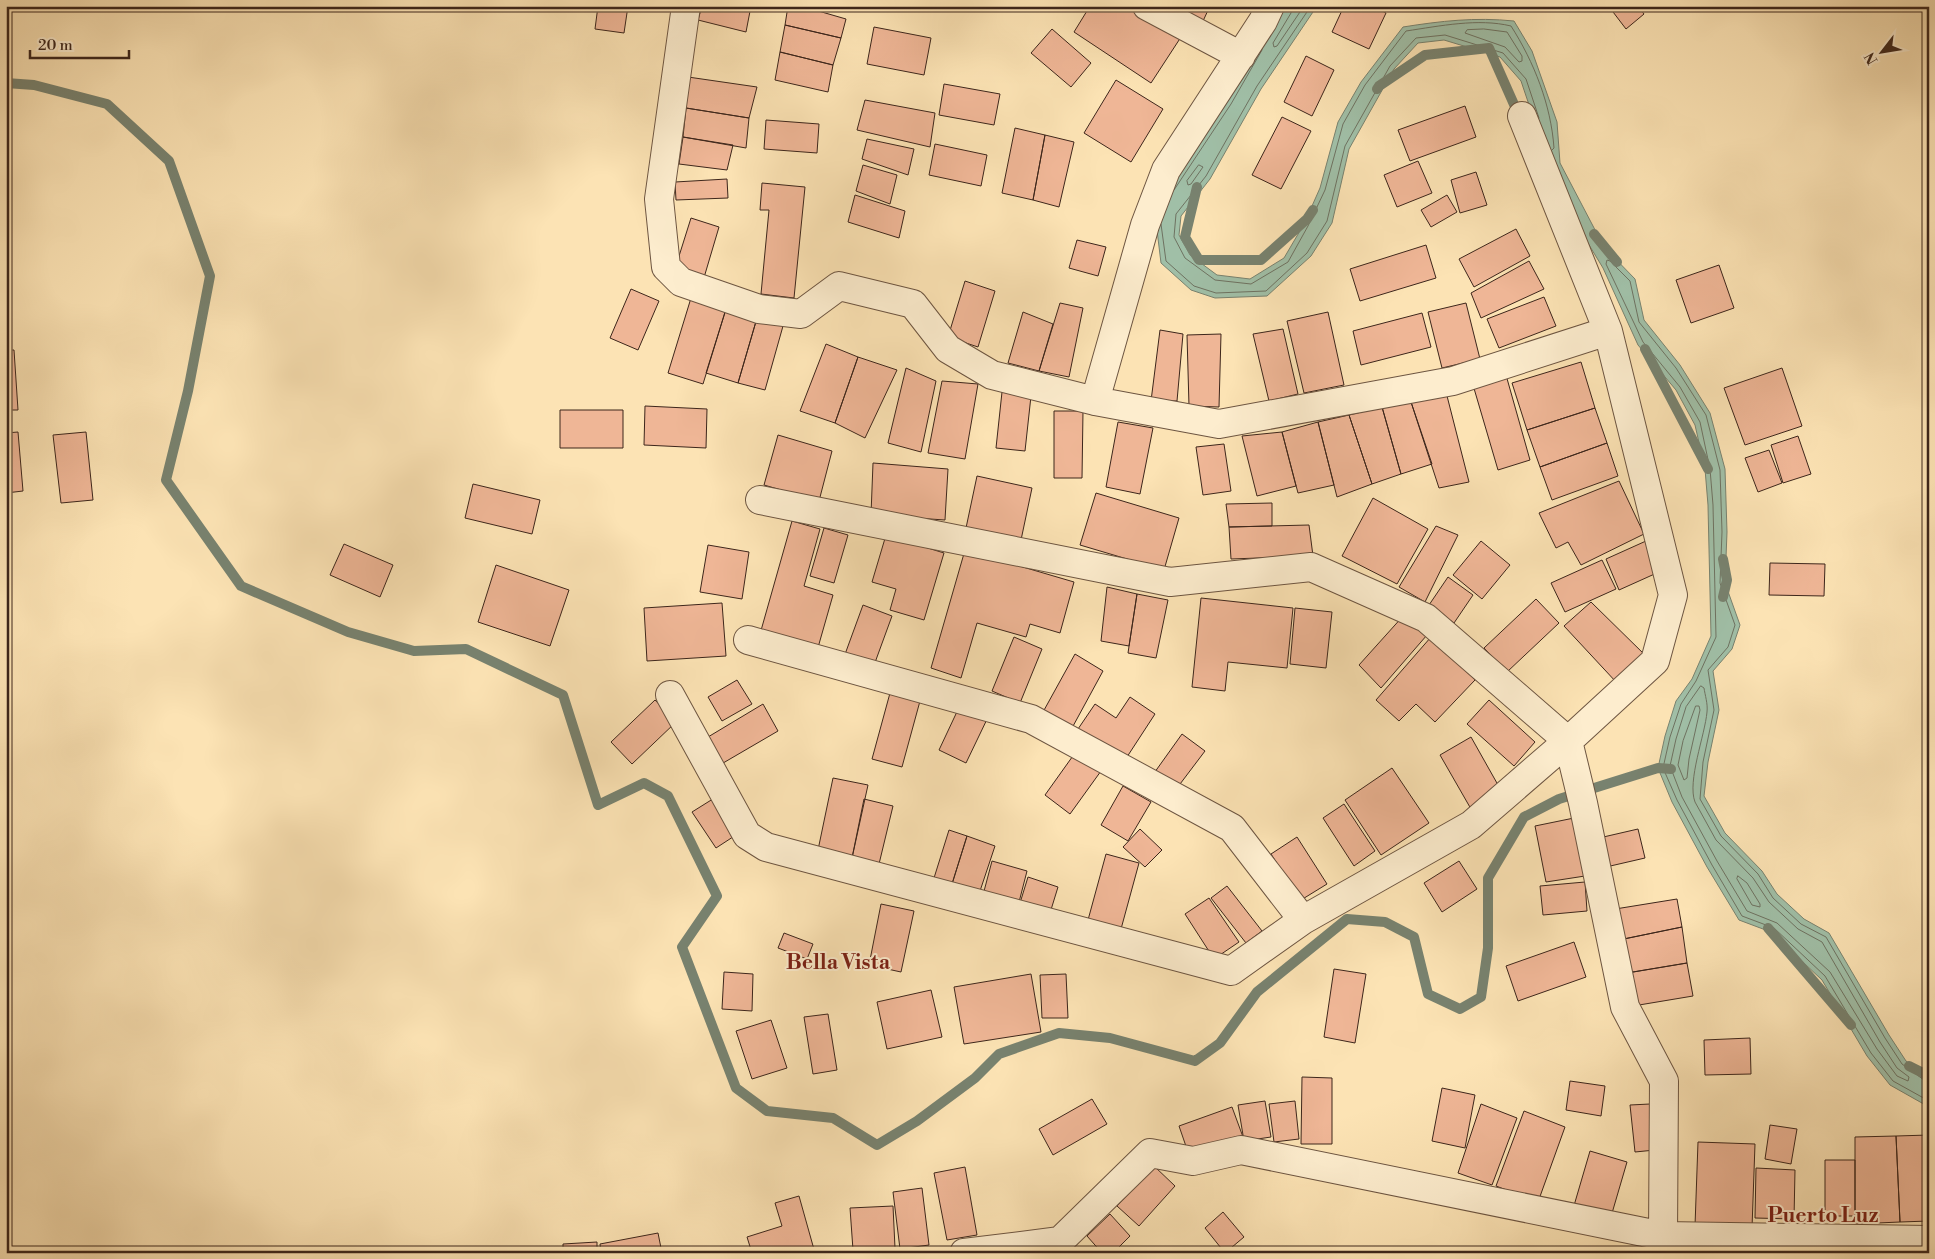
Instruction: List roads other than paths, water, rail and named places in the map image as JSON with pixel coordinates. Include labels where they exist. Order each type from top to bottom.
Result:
[{"type":"street","points":[[686,6],[659,199],[667,269],[681,282],[760,309],[801,314],[838,286],[912,304],[948,349],[992,375],[1095,402],[1219,424],[1453,381],[1608,331]]},
{"type":"street","points":[[1147,6],[1241,56]]},
{"type":"street","points":[[1095,402],[1145,225],[1166,170],[1241,56],[1270,6]]},
{"type":"street","points":[[670,695],[747,835],[766,848],[1231,971],[1303,920],[1471,825],[1568,742],[1655,661],[1673,595],[1608,331],[1522,116]]},
{"type":"street","points":[[760,500],[1170,582],[1311,567],[1426,618],[1568,742],[1581,794],[1625,1007],[1664,1081],[1662,1236]]},
{"type":"street","points":[[748,640],[1031,719],[1232,828],[1303,920]]},
{"type":"street","points":[[964,1253],[1060,1241],[1150,1153],[1193,1161],[1241,1150],[1662,1236],[1878,1246],[1929,1240]]},
{"type":"water","points":[[1282,6],[1317,6],[1261,89],[1210,179],[1181,216],[1179,235],[1190,255],[1217,275],[1250,279],[1284,258],[1304,224],[1320,188],[1338,122],[1361,82],[1403,27],[1458,20],[1514,21],[1532,51],[1557,122],[1560,163],[1604,247],[1635,279],[1644,320],[1680,365],[1710,413],[1725,469],[1727,532],[1725,583],[1740,625],[1732,649],[1713,671],[1719,710],[1708,762],[1704,796],[1725,833],[1762,871],[1777,894],[1804,919],[1829,933],[1906,1061],[1929,1078],[1929,1107],[1890,1085],[1867,1056],[1822,980],[1771,932],[1739,920],[1707,867],[1672,802],[1658,768],[1665,736],[1676,701],[1692,679],[1711,636],[1708,505],[1705,469],[1695,425],[1676,390],[1638,345],[1603,268],[1560,197],[1521,81],[1500,57],[1444,40],[1418,43],[1394,69],[1349,149],[1332,223],[1311,256],[1267,296],[1215,298],[1191,290],[1161,263],[1156,222],[1175,179],[1227,101]]},
{"type":"waterway","points":[[1377,89],[1425,55],[1489,48],[1520,118]]},
{"type":"waterway","points":[[6,83],[34,85],[107,104],[169,161],[210,276],[188,391],[166,480],[241,586],[348,632],[414,651],[466,649],[563,695],[598,805],[644,783],[668,796],[717,896],[682,947],[736,1088],[767,1111],[833,1118],[877,1145],[917,1121],[975,1078],[999,1054],[1059,1033],[1110,1038],[1195,1061],[1220,1043],[1257,992],[1347,919],[1385,922],[1414,937],[1428,994],[1460,1009],[1481,997],[1488,948],[1488,878],[1524,817],[1559,799],[1658,768],[1671,769]]},
{"type":"waterway","points":[[1197,187],[1185,237],[1199,260],[1261,260],[1307,219],[1313,210]]},
{"type":"waterway","points":[[1594,234],[1617,262]]},
{"type":"waterway","points":[[1645,349],[1708,469]]},
{"type":"waterway","points":[[1723,559],[1727,580],[1723,597]]},
{"type":"waterway","points":[[1768,928],[1851,1025]]},
{"type":"waterway","points":[[1909,1066],[1929,1076]]},
{"type":"district","name":"Bella Vista","points":[[838,962]]},
{"type":"district","name":"Puerto Luz","points":[[1823,1215]]}]
